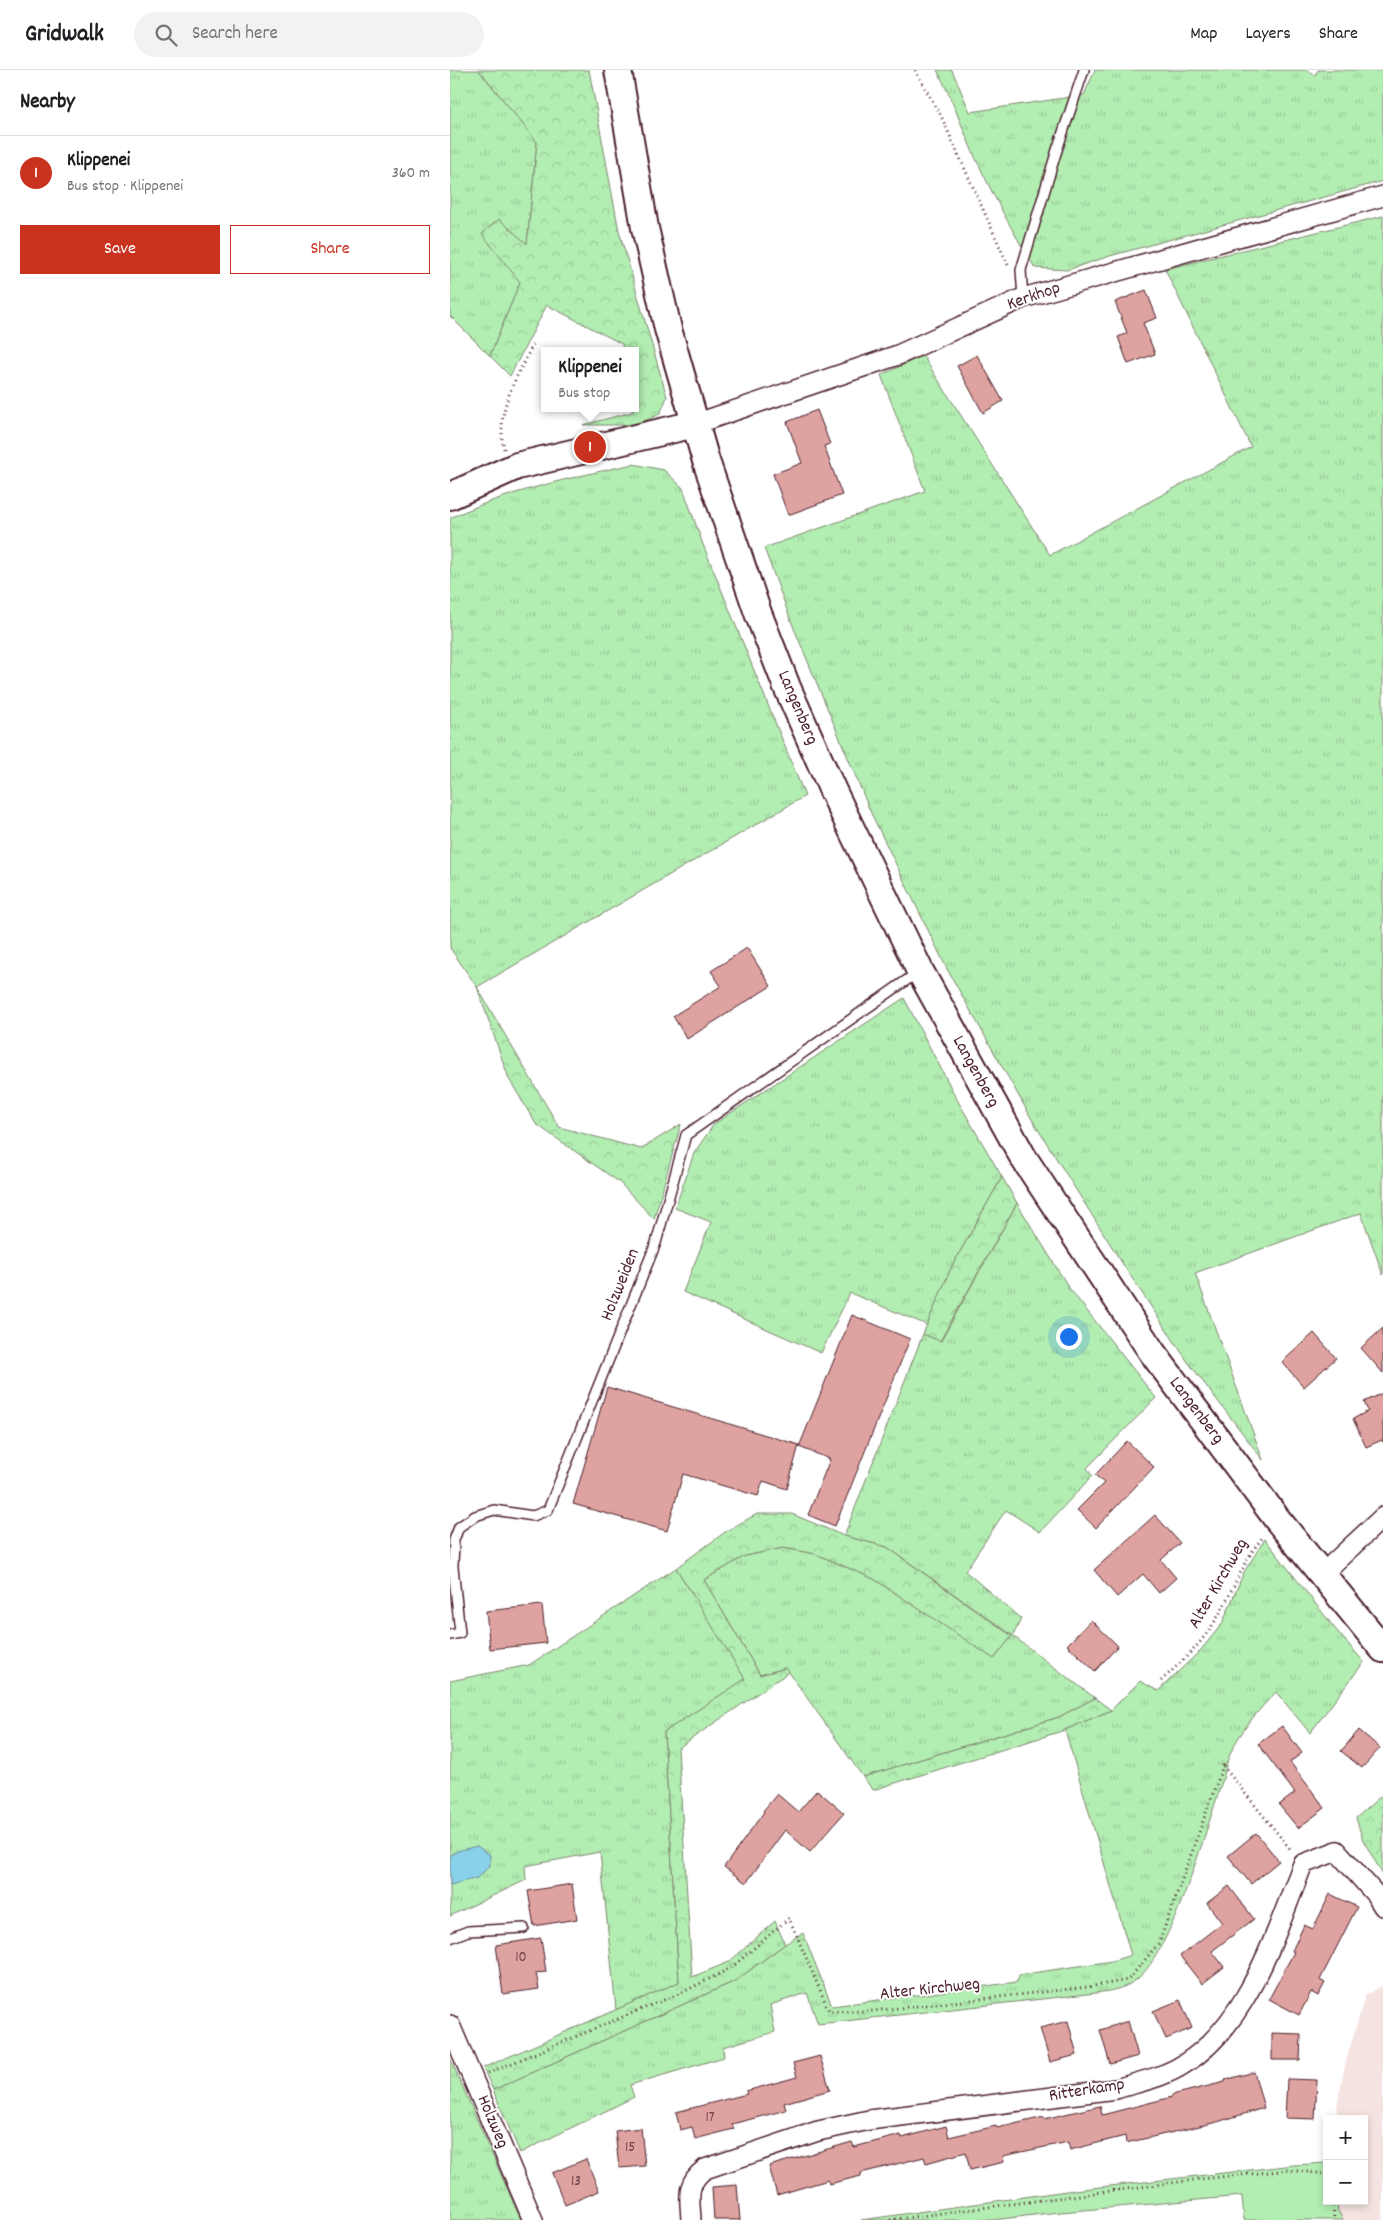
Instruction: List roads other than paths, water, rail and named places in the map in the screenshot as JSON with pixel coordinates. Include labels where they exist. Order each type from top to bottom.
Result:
[{"type":"main road","name":"Langenberg","points":[[618,70],[645,228],[668,329],[694,424],[755,604],[787,687],[833,791],[920,971],[1023,1156],[1152,1352],[1277,1519],[1383,1649]]},
{"type":"main road","points":[[450,496],[509,469],[600,445],[694,424]]},
{"type":"street","name":"Kerkhop","points":[[694,424],[898,355],[1023,298],[1383,196]]},
{"type":"street","points":[[1322,1574],[1383,1517]]},
{"type":"street","name":"Ritterkamp","points":[[691,2220],[690,2192],[694,2177],[705,2169],[818,2131],[869,2120],[1116,2089],[1182,2066],[1204,2051],[1240,2006],[1256,1978],[1303,1864],[1336,1851],[1376,1895],[1383,1906]]},
{"type":"street","name":"Holzweg","points":[[450,2025],[533,2220]]},
{"type":"lane","points":[[1023,298],[1021,270],[1056,153],[1084,70]]},
{"type":"lane","name":"Holzweiden","points":[[450,1635],[460,1633],[453,1567],[454,1540],[458,1527],[475,1516],[494,1510],[533,1516],[548,1510],[656,1243],[686,1135],[920,971]]},
{"type":"lane","points":[[450,1938],[468,1932],[524,1928]]},
{"type":"water","points":[[477,1846],[490,1855],[490,1866],[477,1878],[450,1885],[450,1856],[457,1851]]},
{"type":"place","name":"Klippenei","points":[[590,447]]}]
